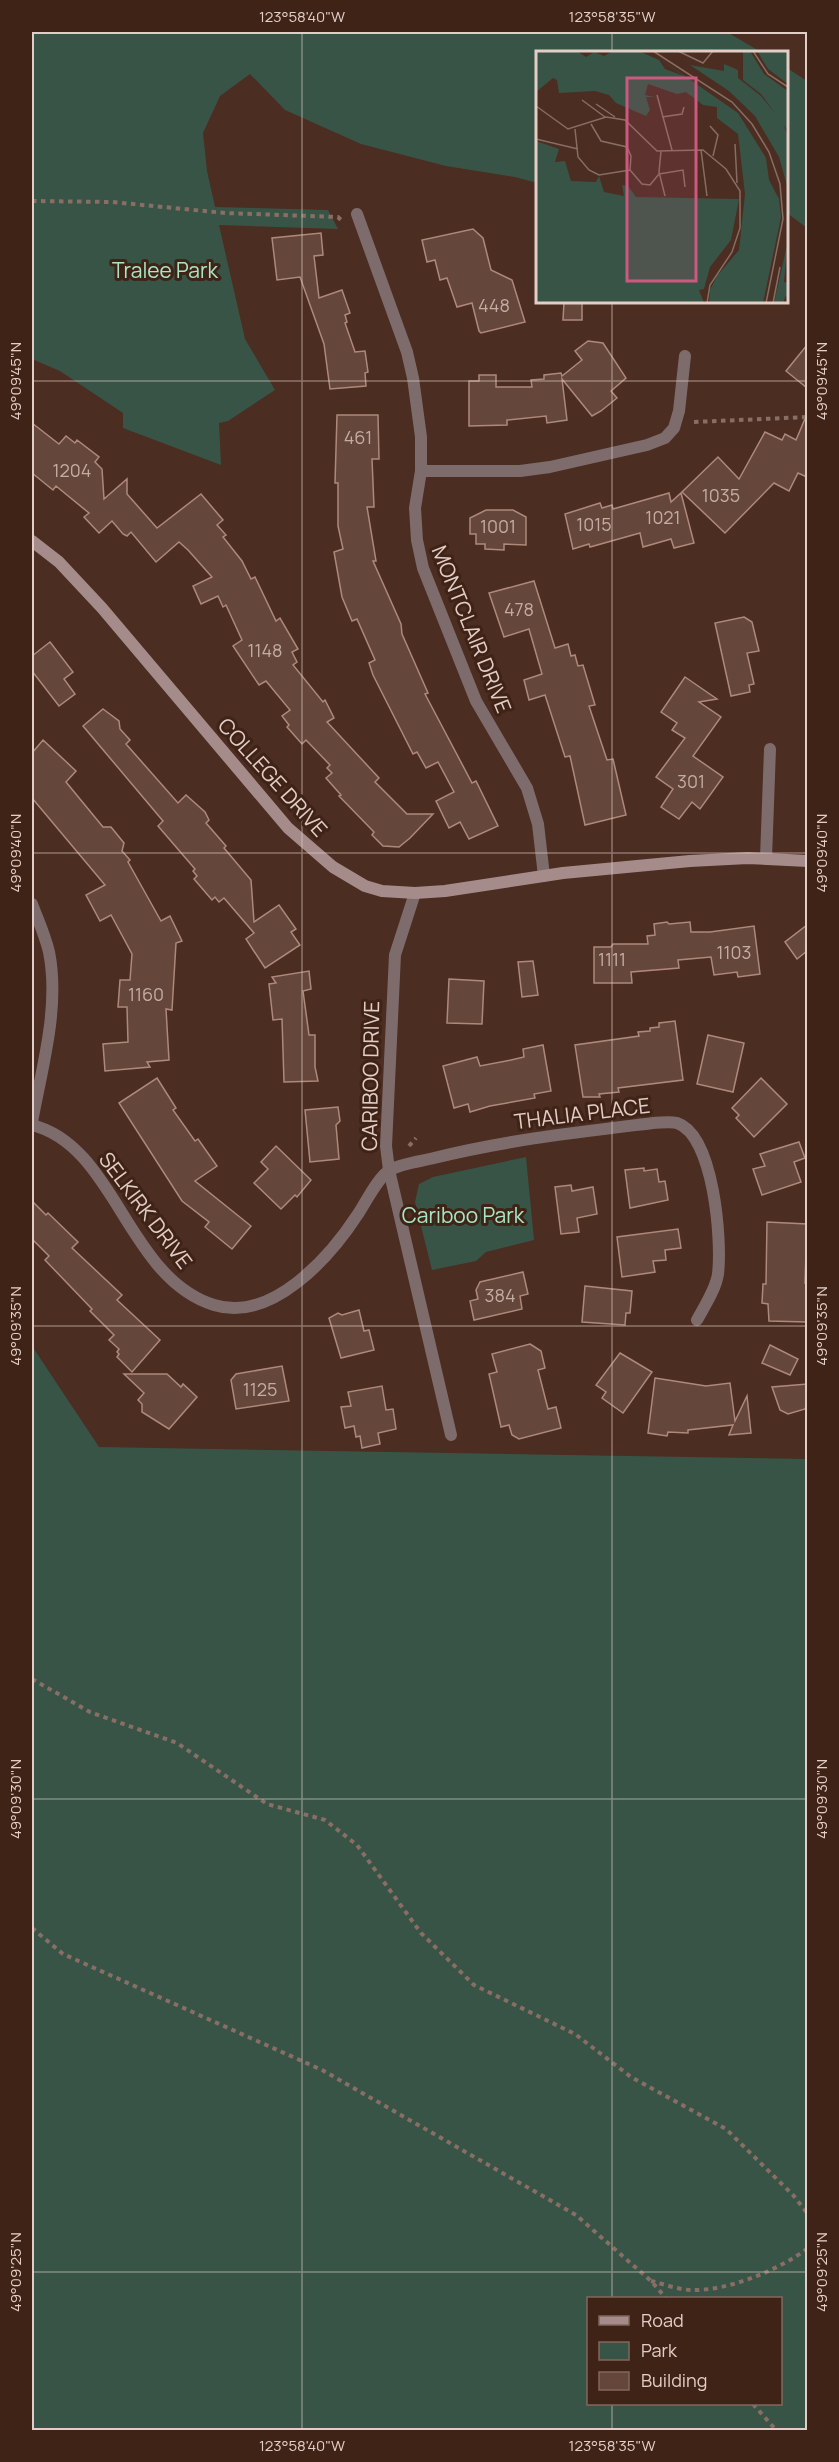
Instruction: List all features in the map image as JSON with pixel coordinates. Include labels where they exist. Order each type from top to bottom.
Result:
[{"type":"street","name":"MONTCLAIR DRIVE","points":[[357,214],[407,352],[418,407],[421,471],[415,508],[417,540],[423,568],[476,701],[527,788],[538,824],[544,876]]},
{"type":"street","points":[[421,471],[520,471],[647,445],[664,438],[674,428],[679,411],[685,356]]},
{"type":"street","name":"COLLEGE DRIVE","points":[[32,541],[58,562],[102,608],[273,813],[319,856],[349,878],[365,886],[382,891],[415,893],[445,891],[544,876],[690,861],[766,858],[807,861]]},
{"type":"street","points":[[766,858],[770,749]]},
{"type":"street","name":"CARIBOO DRIVE","points":[[415,893],[395,955],[392,977],[386,1146],[389,1170],[451,1435]]},
{"type":"street","name":"SELKIRK DRIVE","points":[[32,904],[49,954],[51,1013],[32,1123],[71,1144],[154,1260],[171,1280],[195,1297],[225,1308],[245,1308],[265,1302],[284,1292],[304,1276],[337,1240],[389,1170]]},
{"type":"street","name":"THALIA PLACE","points":[[389,1170],[508,1142],[653,1123],[677,1123],[690,1132],[700,1146],[706,1164],[717,1220],[718,1276],[697,1320]]},
{"type":"path","points":[[32,201],[112,202],[225,213],[338,217],[343,222]]},
{"type":"path","points":[[694,422],[807,417]]},
{"type":"path","points":[[32,1678],[90,1712],[177,1743],[267,1804],[325,1820],[357,1845],[422,1933],[474,1985],[575,2034],[631,2077],[726,2129],[793,2195],[807,2214]]},
{"type":"path","points":[[32,1928],[63,1954],[322,2070],[576,2215],[651,2281],[665,2297]]},
{"type":"path","points":[[651,2281],[690,2290],[713,2289],[765,2273],[807,2248]]},
{"type":"path","points":[[755,2405],[776,2430]]},
{"type":"green space","name":"Tralee Park","points":[[32,32],[727,32],[759,51],[536,51],[536,183],[446,166],[361,144],[285,110],[250,74],[220,96],[203,133],[207,171],[215,207],[328,210],[338,229],[219,225],[245,339],[275,390],[228,421],[219,423],[221,465],[123,428],[123,413],[60,371],[32,359]]},
{"type":"green space","points":[[788,69],[807,81],[807,228],[788,214]]},
{"type":"green space","name":"Cariboo Park","points":[[526,1157],[534,1240],[486,1252],[476,1261],[432,1270],[415,1202],[419,1184],[433,1177]]},
{"type":"green space","points":[[32,1346],[99,1447],[807,1459],[807,2430],[32,2430]]},
{"type":"building","points":[[473,229],[483,238],[491,270],[512,280],[525,322],[481,333],[472,303],[457,307],[447,278],[440,280],[435,260],[427,262],[422,240]]},
{"type":"building","points":[[321,233],[323,255],[314,256],[319,298],[342,290],[350,313],[345,315],[347,322],[345,323],[355,352],[365,351],[368,372],[365,373],[366,386],[330,389],[324,344],[300,277],[277,280],[272,238]]},
{"type":"building","points":[[564,303],[582,303],[582,320],[563,320]]},
{"type":"building","points":[[588,341],[603,343],[626,378],[611,391],[617,398],[601,411],[592,416],[562,379],[567,420],[547,423],[546,416],[507,420],[507,425],[469,426],[469,381],[479,381],[479,375],[496,375],[496,387],[532,387],[531,380],[544,379],[544,375],[561,373],[562,376],[582,360],[575,351]]},
{"type":"building","points":[[807,345],[807,388],[786,371]]},
{"type":"building","points":[[807,414],[807,477],[798,473],[789,491],[774,483],[725,533],[682,492],[718,457],[739,479],[765,432],[782,440],[785,434],[796,440]]},
{"type":"building","points":[[337,415],[378,415],[379,459],[372,459],[374,507],[367,507],[376,561],[373,561],[428,693],[425,694],[472,783],[476,781],[498,826],[469,839],[460,822],[449,828],[436,801],[454,792],[438,762],[426,768],[417,752],[413,754],[373,675],[369,663],[375,660],[357,619],[352,621],[342,597],[334,552],[343,549],[338,526],[338,483],[335,483]]},
{"type":"building","points":[[32,423],[59,444],[66,436],[75,443],[77,440],[99,457],[95,462],[102,469],[104,499],[127,479],[127,494],[157,528],[201,494],[223,520],[217,525],[226,535],[223,537],[242,561],[251,579],[255,577],[276,621],[280,618],[298,649],[292,652],[297,662],[293,665],[323,702],[325,700],[334,718],[327,722],[379,778],[375,782],[407,814],[433,814],[410,838],[399,847],[383,846],[372,835],[374,832],[339,796],[341,795],[326,778],[332,773],[327,768],[330,765],[306,740],[302,744],[287,727],[289,725],[282,716],[290,710],[266,681],[259,685],[233,646],[242,640],[226,605],[223,607],[218,596],[201,604],[193,586],[212,577],[188,550],[179,542],[156,562],[131,532],[127,536],[123,534],[112,521],[99,533],[84,517],[89,513],[56,486],[53,490],[32,473]]},
{"type":"building","points":[[669,493],[671,502],[681,493],[694,543],[674,548],[671,539],[643,547],[640,533],[590,547],[589,544],[573,549],[565,514],[600,503],[602,508],[612,505],[613,509]]},
{"type":"building","points":[[486,510],[513,510],[526,517],[526,545],[504,544],[504,550],[485,549],[485,544],[476,544],[476,534],[470,534],[470,518]]},
{"type":"building","points":[[534,581],[555,648],[568,644],[571,656],[575,655],[578,666],[583,665],[595,705],[589,706],[607,760],[613,759],[626,815],[585,825],[570,756],[565,757],[545,695],[529,700],[524,680],[542,674],[529,629],[504,637],[489,593]]},
{"type":"building","points":[[744,617],[752,622],[759,651],[747,653],[754,684],[749,685],[750,692],[731,696],[715,623]]},
{"type":"building","points":[[50,642],[73,672],[64,679],[75,694],[59,706],[32,671],[32,656]]},
{"type":"building","points":[[685,677],[717,699],[699,702],[721,717],[693,756],[723,777],[700,809],[692,802],[679,819],[661,807],[673,789],[656,777],[685,738],[672,730],[677,723],[661,712]]},
{"type":"building","points":[[103,709],[119,721],[120,729],[130,740],[126,744],[178,803],[186,795],[205,812],[209,820],[206,823],[251,880],[254,922],[279,905],[296,929],[291,932],[300,945],[265,968],[246,939],[254,933],[224,898],[219,902],[215,897],[212,900],[194,879],[197,876],[193,871],[195,869],[158,826],[163,821],[83,726]]},
{"type":"building","points":[[43,740],[76,771],[66,782],[103,827],[111,827],[124,843],[122,851],[130,860],[128,862],[161,921],[170,916],[182,941],[176,943],[172,1010],[166,1009],[169,1060],[147,1062],[150,1067],[105,1071],[103,1044],[128,1042],[127,1007],[118,1007],[120,980],[130,980],[132,954],[111,915],[100,921],[86,895],[105,885],[32,798],[32,753]]},
{"type":"building","points":[[667,922],[669,924],[690,922],[691,932],[710,932],[754,926],[760,974],[738,977],[737,972],[714,975],[711,957],[678,960],[679,968],[631,972],[632,983],[594,983],[594,947],[611,947],[613,944],[648,944],[647,936],[655,935],[654,924]]},
{"type":"building","points":[[807,925],[807,951],[797,959],[785,942]]},
{"type":"building","points":[[533,961],[538,995],[522,997],[518,962]]},
{"type":"building","points":[[309,971],[311,989],[303,991],[309,1035],[315,1035],[315,1067],[318,1081],[284,1082],[282,1019],[273,1020],[269,984],[276,983],[272,977]]},
{"type":"building","points":[[449,979],[484,981],[482,1024],[447,1023]]},
{"type":"building","points":[[675,1021],[683,1080],[618,1088],[619,1092],[599,1094],[600,1097],[583,1097],[575,1045],[639,1036],[638,1032],[650,1031],[650,1028],[659,1027],[659,1023]]},
{"type":"building","points":[[708,1035],[744,1043],[733,1092],[697,1084]]},
{"type":"building","points":[[543,1045],[551,1091],[534,1094],[535,1098],[470,1112],[468,1104],[454,1108],[443,1066],[477,1057],[480,1066],[511,1060],[524,1057],[523,1049]]},
{"type":"building","points":[[157,1078],[176,1108],[173,1110],[195,1141],[198,1139],[217,1166],[195,1181],[251,1226],[232,1249],[205,1227],[209,1222],[182,1201],[119,1103]]},
{"type":"building","points":[[761,1078],[787,1104],[754,1137],[736,1118],[739,1115],[732,1108]]},
{"type":"building","points":[[338,1107],[340,1121],[336,1125],[339,1159],[310,1162],[305,1110]]},
{"type":"building","points":[[799,1142],[805,1158],[794,1162],[801,1182],[762,1195],[753,1169],[765,1166],[760,1154]]},
{"type":"building","points":[[276,1146],[311,1180],[297,1197],[295,1195],[281,1209],[254,1183],[268,1169],[261,1162]]},
{"type":"building","points":[[644,1168],[644,1171],[657,1169],[659,1182],[665,1181],[668,1200],[630,1208],[625,1170]]},
{"type":"building","points":[[571,1185],[572,1191],[593,1187],[597,1214],[577,1218],[579,1232],[561,1234],[555,1187]]},
{"type":"building","points":[[32,1201],[78,1242],[72,1248],[122,1295],[117,1300],[160,1340],[132,1372],[117,1357],[119,1349],[109,1340],[114,1335],[45,1260],[49,1256],[32,1239]]},
{"type":"building","points":[[767,1222],[807,1224],[805,1283],[807,1283],[807,1322],[769,1321],[768,1304],[762,1303],[763,1284],[766,1284]]},
{"type":"building","points":[[678,1229],[681,1248],[665,1250],[666,1260],[653,1261],[655,1272],[622,1277],[617,1237]]},
{"type":"building","points":[[523,1272],[528,1294],[520,1296],[522,1309],[474,1320],[470,1301],[478,1299],[476,1290],[480,1282]]},
{"type":"building","points":[[585,1286],[632,1291],[630,1313],[626,1313],[625,1325],[582,1322]]},
{"type":"building","points":[[359,1310],[364,1331],[369,1330],[374,1350],[341,1358],[329,1318],[338,1313],[342,1315]]},
{"type":"building","points":[[530,1344],[541,1351],[545,1368],[538,1370],[548,1409],[556,1407],[561,1428],[519,1439],[512,1435],[509,1425],[501,1427],[489,1374],[497,1372],[492,1354]]},
{"type":"building","points":[[770,1345],[798,1359],[790,1375],[762,1363]]},
{"type":"building","points":[[620,1353],[652,1372],[623,1413],[602,1398],[606,1392],[596,1385]]},
{"type":"building","points":[[282,1366],[289,1401],[236,1409],[231,1380],[236,1374]]},
{"type":"building","points":[[124,1374],[167,1374],[197,1397],[169,1429],[142,1412],[142,1404],[138,1400],[144,1393]]},
{"type":"building","points":[[655,1378],[706,1386],[730,1383],[735,1421],[747,1396],[751,1433],[729,1435],[733,1425],[688,1430],[688,1433],[668,1432],[667,1436],[648,1433]]},
{"type":"building","points":[[807,1384],[805,1409],[788,1414],[780,1410],[772,1387]]},
{"type":"building","points":[[382,1386],[386,1410],[393,1409],[396,1429],[378,1433],[380,1444],[362,1448],[360,1436],[356,1437],[354,1426],[345,1428],[341,1407],[351,1406],[348,1392]]}]
